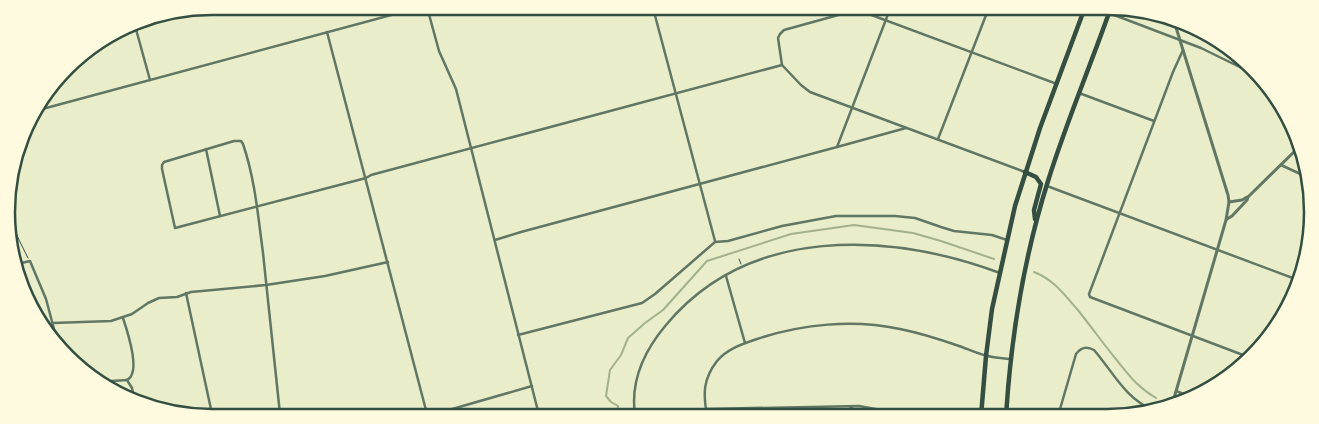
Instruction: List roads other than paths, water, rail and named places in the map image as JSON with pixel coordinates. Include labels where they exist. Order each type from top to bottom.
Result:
[{"type":"main road","points":[[982,409],[992,309],[1007,240],[1025,172],[1082,15]]},
{"type":"main road","points":[[1006,409],[1010,359],[1019,301],[1036,223],[1079,93],[1109,15]]},
{"type":"main road","points":[[1025,172],[1036,177],[1041,184],[1034,210],[1036,223]]},
{"type":"street","points":[[45,108],[391,15]]},
{"type":"street","points":[[429,15],[439,51],[456,88],[538,409]]},
{"type":"street","points":[[655,15],[715,242]]},
{"type":"street","points":[[837,15],[784,30],[780,34],[778,38],[782,65],[801,85],[810,92],[1025,172]]},
{"type":"street","points":[[872,15],[1057,84]]},
{"type":"street","points":[[837,147],[888,15]]},
{"type":"street","points":[[938,140],[986,15]]},
{"type":"street","points":[[1117,15],[1201,48],[1240,67]]},
{"type":"street","points":[[1174,397],[1226,220],[1229,202],[1176,27]]},
{"type":"street","points":[[136,30],[150,80]]},
{"type":"street","points":[[327,32],[426,409]]},
{"type":"street","points":[[1183,50],[1154,121],[1089,294],[1090,297],[1242,355]]},
{"type":"street","points":[[279,409],[257,207],[243,144],[234,141],[164,162],[162,165],[175,228],[257,207],[366,178],[371,175],[782,65]]},
{"type":"street","points":[[1079,93],[1154,121]]},
{"type":"street","points":[[494,240],[906,128]]},
{"type":"street","points":[[206,150],[220,216]]},
{"type":"street","points":[[1226,220],[1295,151]]},
{"type":"street","points":[[1281,165],[1300,174]]},
{"type":"street","points":[[1047,186],[1293,278]]},
{"type":"street","points":[[1229,202],[1248,197]]},
{"type":"street","points":[[518,335],[642,303],[715,242],[728,241],[782,226],[836,216],[895,216],[915,218],[948,229],[992,235],[1007,240]]},
{"type":"street","points":[[635,409],[635,385],[638,372],[649,347],[679,309],[714,282],[742,267],[776,255],[841,244],[876,245],[916,250],[1000,273]]},
{"type":"street","points":[[22,263],[30,261],[46,299],[54,330]]},
{"type":"street","points":[[53,324],[111,321],[132,314],[153,300],[165,297],[177,297],[191,292],[266,285],[325,276],[388,262]]},
{"type":"street","points":[[726,276],[745,343]]},
{"type":"street","points":[[186,293],[211,409]]},
{"type":"street","points":[[110,381],[127,380],[132,374],[133,367],[129,336],[123,318]]},
{"type":"street","points":[[871,409],[853,406],[706,409],[704,390],[708,375],[724,354],[745,343],[801,328],[867,324],[891,327],[935,337],[986,356],[1010,359]]},
{"type":"street","points":[[1060,409],[1076,354],[1082,348],[1088,347],[1094,350],[1130,396],[1143,405]]},
{"type":"street","points":[[127,380],[133,392]]},
{"type":"street","points":[[452,409],[532,386]]},
{"type":"street","points":[[1176,391],[1183,394]]},
{"type":"street","points":[[849,409],[853,406]]},
{"type":"waterway","points":[[618,409],[618,406],[606,396],[610,370],[621,355],[628,338],[663,310],[707,261],[791,234],[854,225],[913,233],[994,259]]},
{"type":"waterway","points":[[1034,272],[1053,283],[1063,292],[1129,375],[1138,385],[1156,398]]}]
